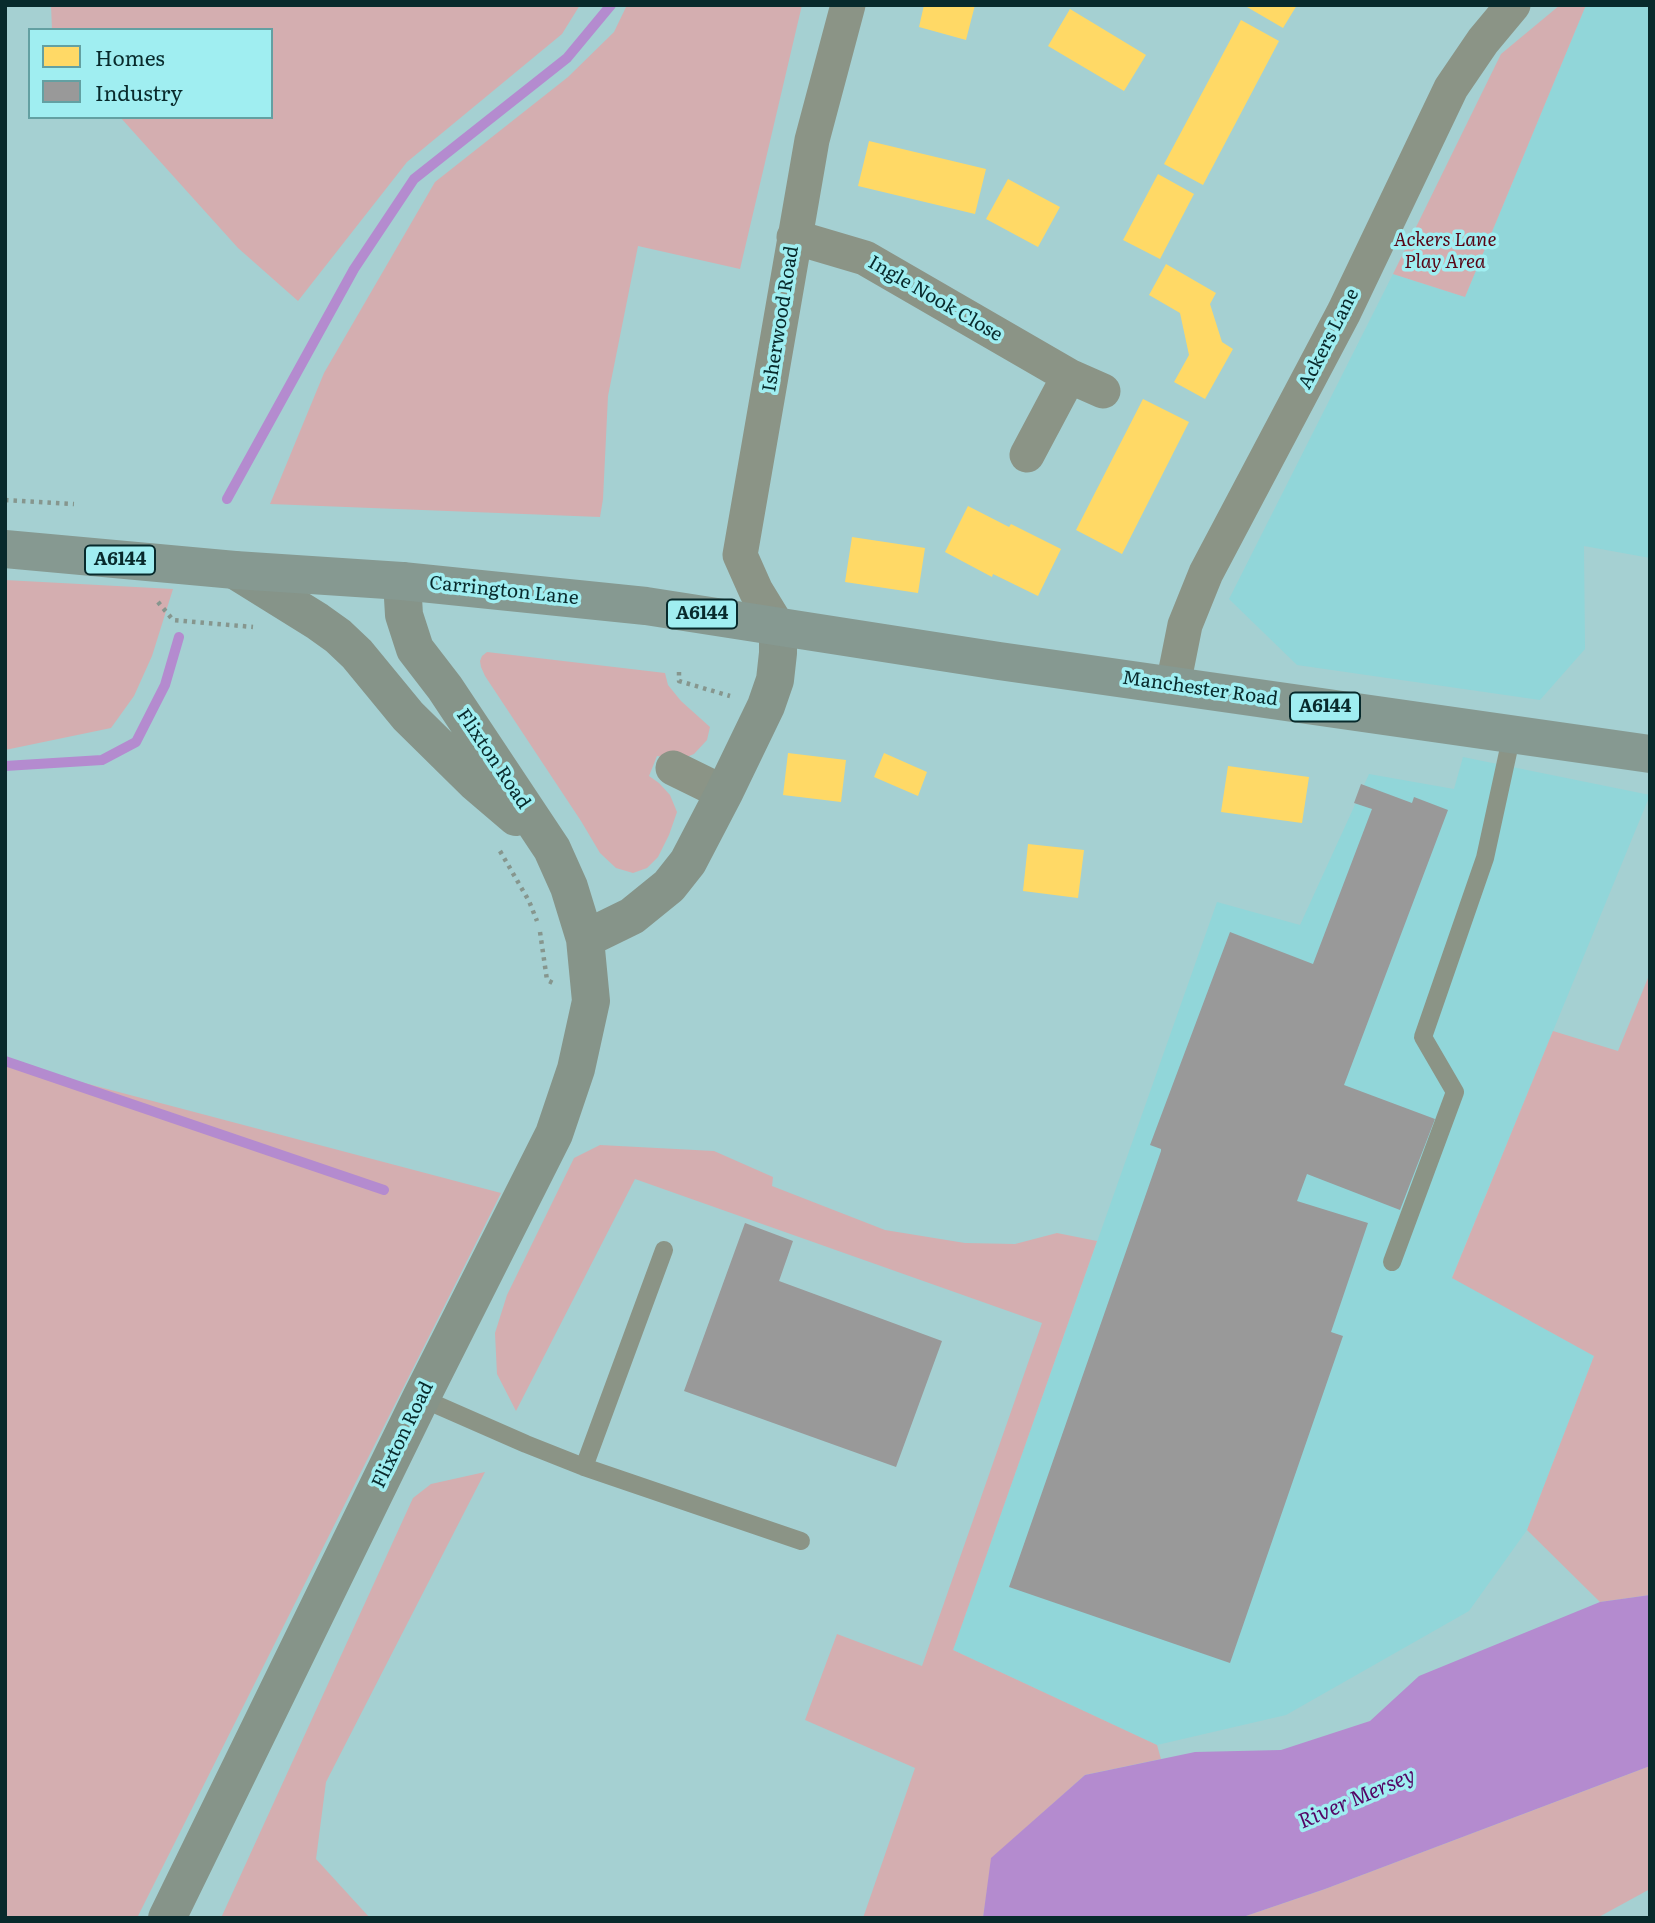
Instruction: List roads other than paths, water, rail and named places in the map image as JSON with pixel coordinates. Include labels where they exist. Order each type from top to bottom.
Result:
[{"type":"main road","name":"Carrington Lane","points":[[5,549],[402,582],[646,606],[999,661]]},
{"type":"main road","name":"A6144","points":[[235,570],[317,621],[348,645],[408,716],[475,782],[552,849]]},
{"type":"main road","name":"Flixton Road","points":[[167,1918],[421,1398],[554,1134],[576,1069],[592,1001],[585,939],[569,887],[552,849],[445,688],[415,649],[404,615],[402,582]]},
{"type":"main road","points":[[585,939],[632,916],[668,886],[688,862],[766,706],[775,680],[778,627]]},
{"type":"main road","name":"Manchester Road","points":[[999,661],[1650,754]]},
{"type":"street","name":"Isherwood Road","points":[[778,627],[756,591],[740,555],[812,140],[848,5]]},
{"type":"street","name":"Ackers Lane","points":[[1173,685],[1185,625],[1206,573],[1344,312],[1451,88],[1483,41],[1513,5]]},
{"type":"street","name":"Ingle Nook Close","points":[[794,237],[865,258],[1069,376],[1103,391]]},
{"type":"street","points":[[1027,455],[1069,376]]},
{"type":"street","points":[[673,768],[724,793]]},
{"type":"lane","points":[[1392,1262],[1455,1091],[1423,1037],[1485,858],[1512,734]]},
{"type":"lane","points":[[584,1467],[664,1250]]},
{"type":"lane","points":[[421,1398],[584,1467],[801,1541]]},
{"type":"water","name":"River Mersey","points":[[1650,1595],[1650,1766],[1325,1889],[1240,1918],[983,1918],[991,1858],[1085,1775],[1195,1752],[1281,1750],[1370,1721],[1419,1676],[1600,1602]]},
{"type":"waterway","points":[[227,499],[354,269],[414,179],[567,58],[611,5]]},
{"type":"waterway","points":[[5,766],[102,760],[136,742],[165,685],[179,637]]},
{"type":"waterway","points":[[5,1061],[384,1190]]},
{"type":"park label","name":"Ackers Lane Play Area","points":[[1445,251]]}]
